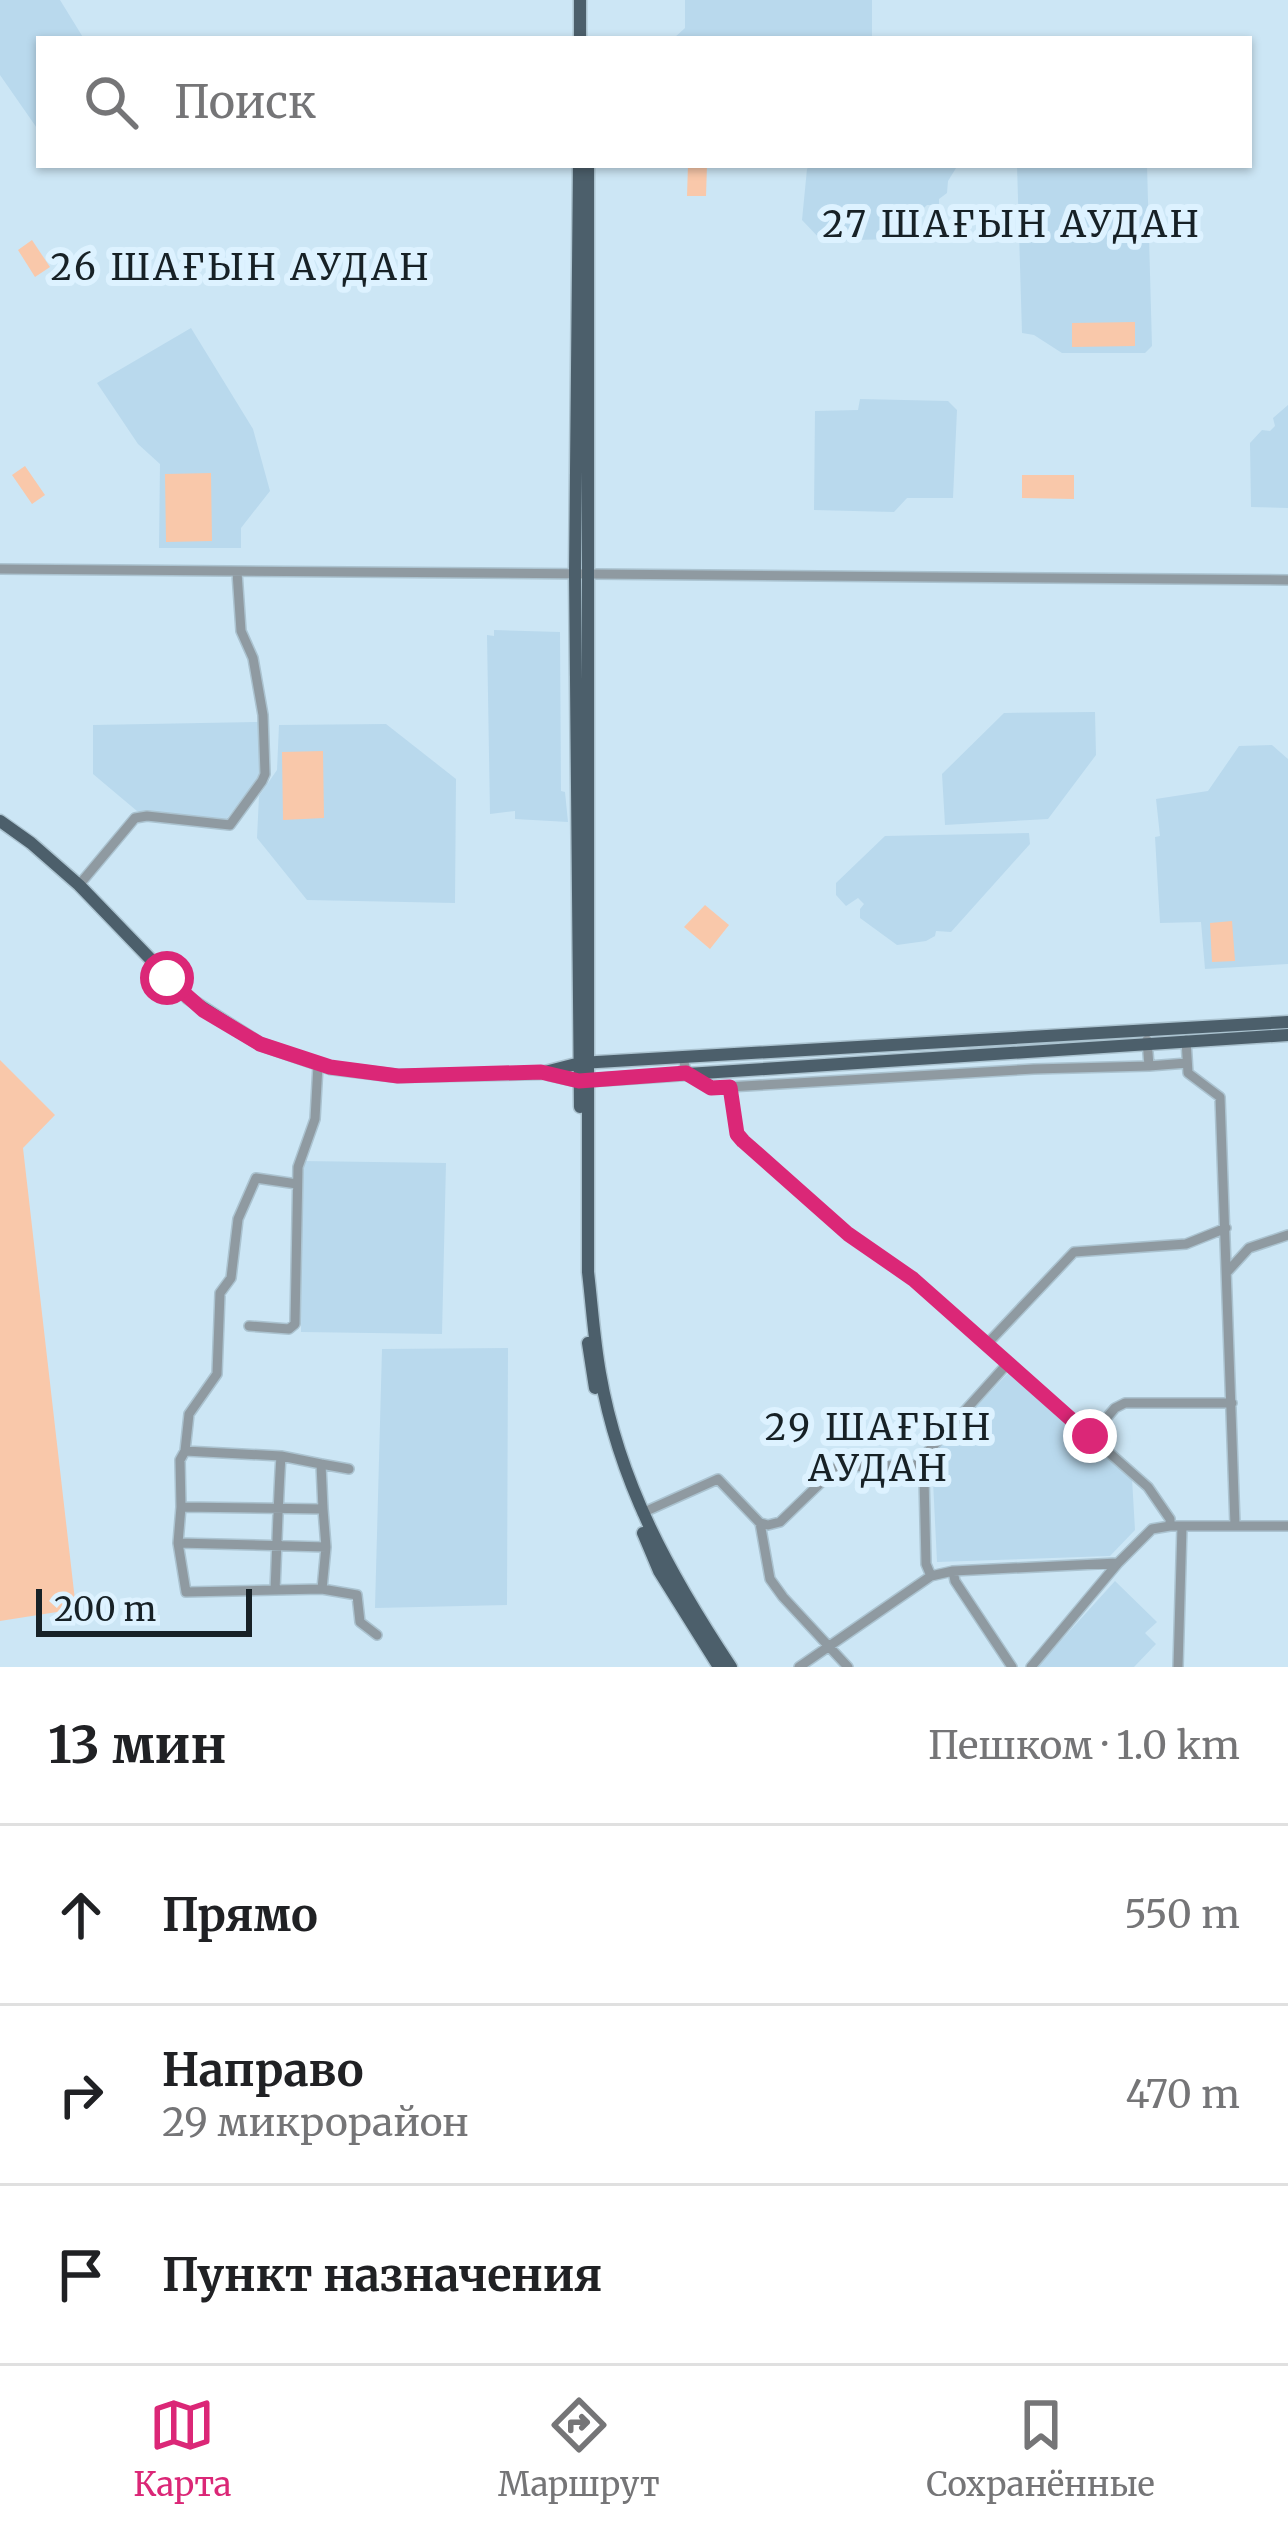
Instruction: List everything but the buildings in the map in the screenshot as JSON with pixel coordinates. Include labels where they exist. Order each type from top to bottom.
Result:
[{"type":"main road","points":[[584,0],[584,36]]},
{"type":"main road","points":[[584,168],[585,1243],[600,1375],[639,1515],[659,1571],[719,1667]]},
{"type":"main road","points":[[0,821],[80,885],[188,998],[260,1044],[318,1065],[398,1076],[541,1072],[584,1062],[683,1056],[1147,1036],[1186,1040],[1288,1035]]},
{"type":"main road","points":[[541,1072],[584,1081],[1288,1022]]},
{"type":"main road","points":[[639,1515],[731,1667]]},
{"type":"street","points":[[0,569],[1288,580]]},
{"type":"street","points":[[80,885],[135,818],[230,825],[265,774],[262,715],[253,658],[241,632],[237,572]]},
{"type":"street","points":[[1147,1036],[1149,1066]]},
{"type":"street","points":[[1186,1040],[1188,1073],[1220,1097],[1235,1525]]},
{"type":"street","points":[[683,1056],[686,1073],[711,1088],[1187,1064]]},
{"type":"street","points":[[249,1326],[289,1329],[295,1324],[298,1167],[315,1119],[318,1065]]},
{"type":"street","points":[[730,1087],[737,1134],[743,1141],[831,1220],[913,1279],[1148,1486],[1176,1526],[1178,1667]]},
{"type":"street","points":[[297,1184],[256,1178],[238,1219],[231,1278],[220,1293],[218,1375],[191,1411],[180,1460],[178,1543],[186,1592],[322,1589],[356,1595],[360,1622],[377,1635]]},
{"type":"street","points":[[987,1345],[1074,1252],[1186,1244],[1226,1228]]},
{"type":"street","points":[[1228,1271],[1249,1248],[1288,1235]]},
{"type":"street","points":[[639,1515],[718,1479],[760,1523],[781,1522],[837,1467],[916,1465],[1009,1363]]},
{"type":"street","points":[[1090,1436],[1125,1403],[1232,1402]]},
{"type":"street","points":[[185,1451],[281,1456],[349,1469]]},
{"type":"street","points":[[274,1590],[281,1456]]},
{"type":"street","points":[[321,1464],[326,1547],[322,1589]]},
{"type":"street","points":[[916,1465],[924,1477],[926,1564],[932,1576]]},
{"type":"street","points":[[181,1507],[323,1508]]},
{"type":"street","points":[[760,1523],[770,1579],[848,1667]]},
{"type":"street","points":[[1031,1667],[1152,1529],[1288,1526]]},
{"type":"street","points":[[178,1543],[326,1547]]},
{"type":"street","points":[[799,1667],[932,1576],[1118,1563]]},
{"type":"street","points":[[953,1571],[1012,1667]]},
{"type":"shaded area","points":[[0,0],[60,0],[82,36],[36,36],[36,127],[0,75]]},
{"type":"shaded area","points":[[685,0],[872,0],[872,36],[676,36],[685,28]]},
{"type":"shaded area","points":[[688,168],[707,168],[706,196],[687,196]]},
{"type":"shaded area","points":[[956,168],[939,205],[927,205],[891,239],[822,241],[802,220],[807,169]]},
{"type":"shaded area","points":[[1017,168],[1147,168],[1152,346],[1145,353],[1062,353],[1022,333]]},
{"type":"shaded area","points":[[32,240],[50,267],[35,277],[18,250]]},
{"type":"shaded area","points":[[1135,322],[1135,346],[1072,347],[1072,323]]},
{"type":"shaded area","points":[[191,328],[253,429],[270,491],[241,528],[241,548],[159,548],[160,464],[138,444],[97,383]]},
{"type":"shaded area","points":[[860,399],[948,401],[957,410],[953,498],[907,498],[894,512],[814,510],[815,411],[858,410]]},
{"type":"shaded area","points":[[1288,405],[1288,508],[1251,507],[1250,443],[1262,430],[1275,426],[1273,418]]},
{"type":"shaded area","points":[[25,466],[45,495],[32,504],[12,475]]},
{"type":"shaded area","points":[[211,473],[212,541],[166,542],[165,474]]},
{"type":"shaded area","points":[[1022,475],[1074,475],[1074,499],[1022,498]]},
{"type":"shaded area","points":[[494,630],[560,632],[561,791],[565,792],[568,822],[515,819],[515,811],[490,814],[487,635],[494,636]]},
{"type":"shaded area","points":[[1095,712],[1096,755],[1048,819],[945,825],[942,774],[1004,713]]},
{"type":"shaded area","points":[[259,722],[262,773],[225,821],[137,811],[93,774],[93,725]]},
{"type":"shaded area","points":[[386,724],[456,779],[455,903],[307,900],[257,838],[259,796],[277,770],[279,725]]},
{"type":"shaded area","points":[[1272,745],[1288,759],[1288,964],[1205,969],[1201,922],[1160,923],[1156,799],[1208,791],[1239,746]]},
{"type":"shaded area","points":[[323,751],[324,818],[283,820],[282,752]]},
{"type":"shaded area","points":[[1029,833],[1030,844],[951,932],[936,931],[926,941],[897,945],[860,918],[864,904],[858,898],[846,906],[836,895],[836,883],[885,836]]},
{"type":"shaded area","points":[[705,905],[729,925],[710,949],[684,927]]},
{"type":"shaded area","points":[[1232,921],[1235,961],[1212,962],[1210,923]]},
{"type":"shaded area","points":[[0,1060],[55,1115],[23,1148],[76,1609],[0,1621]]},
{"type":"shaded area","points":[[302,1161],[446,1163],[442,1334],[301,1332]]},
{"type":"shaded area","points":[[508,1348],[507,1605],[375,1608],[382,1349]]},
{"type":"shaded area","points":[[1011,1370],[1132,1478],[1135,1530],[1110,1556],[937,1562],[933,1481],[923,1463]]},
{"type":"shaded area","points":[[1115,1581],[1157,1622],[1145,1633],[1156,1644],[1134,1667],[1037,1667]]},
{"type":"district","name":"27 ШАҒЫН АУДАН","points":[[1012,224]]},
{"type":"district","name":"26 ШАҒЫН АУДАН","points":[[241,267]]},
{"type":"district","name":"29 ШАҒЫН АУДАН","points":[[879,1448]]},
{"type":"route","points":[[167,978],[203,1010],[260,1044],[318,1065],[398,1076],[541,1072],[579,1081],[686,1073],[711,1088],[730,1087],[737,1134],[743,1141],[848,1234],[913,1279],[1090,1436]]}]
